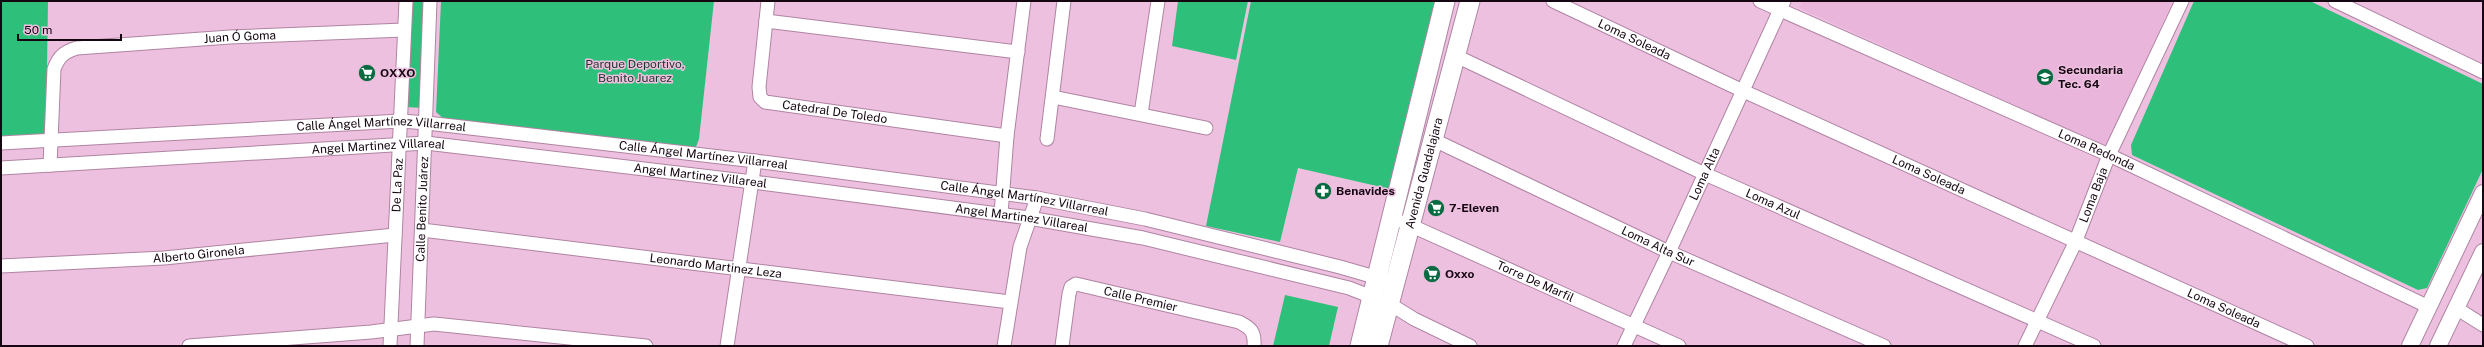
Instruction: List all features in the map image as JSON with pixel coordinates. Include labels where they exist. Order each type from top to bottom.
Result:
[{"type":"main road","name":"Avenida Guadalajara","points":[[1360,346],[1445,1]]},
{"type":"main road","name":"Avenida Guadalajara","points":[[1378,346],[1412,225],[1470,1]]},
{"type":"street","name":"De La Paz","points":[[390,346],[406,1]]},
{"type":"street","name":"Calle Benito Juárez","points":[[417,346],[427,123],[430,1]]},
{"type":"street","name":"Catedral De Toledo","points":[[768,1],[759,87],[760,97],[765,102],[1007,136]]},
{"type":"street","points":[[1001,214],[1007,136],[1024,1]]},
{"type":"street","points":[[1047,139],[1064,1]]},
{"type":"street","points":[[1141,114],[1158,1]]},
{"type":"street","name":"Loma Soleada","points":[[1552,1],[1741,90],[2075,243],[2307,346]]},
{"type":"street","name":"Loma Redonda","points":[[1760,1],[1782,6],[2109,155],[2429,307]]},
{"type":"street","name":"Loma Baja","points":[[2025,346],[2075,243],[2109,155],[2182,1]]},
{"type":"street","points":[[2335,1],[2483,72]]},
{"type":"street","name":"Loma Alta","points":[[1624,346],[1670,252],[1741,90],[1782,6]]},
{"type":"street","points":[[766,21],[1018,52]]},
{"type":"street","name":"Juan Ó Goma","points":[[51,140],[54,69],[58,58],[65,52],[77,48],[230,37],[404,30]]},
{"type":"street","name":"Loma Azul","points":[[1456,56],[1705,174],[2094,346]]},
{"type":"street","points":[[1053,97],[1206,128]]},
{"type":"street","name":"Calle Ángel Martínez Villarreal","points":[[1,143],[401,121],[427,123],[755,161],[1037,198],[1145,218],[1396,284]]},
{"type":"street","points":[[50,165],[51,140]]},
{"type":"street","name":"Loma Alta Sur","points":[[1434,140],[1670,252],[1884,346]]},
{"type":"street","name":"Angel Martinez Villareal","points":[[1,168],[426,143],[752,182],[1029,218],[1143,238],[1349,288],[1390,304],[1414,319],[1470,346]]},
{"type":"street","points":[[727,346],[755,161]]},
{"type":"street","points":[[2410,346],[2483,192]]},
{"type":"street","points":[[1004,346],[1020,247],[1037,198]]},
{"type":"street","name":"Torre De Marfil","points":[[1392,219],[1412,225],[1679,346]]},
{"type":"street","name":"Leonardo Martinez Leza","points":[[422,230],[738,267],[1010,302]]},
{"type":"street","name":"Alberto Gironela","points":[[1,266],[164,258],[395,235]]},
{"type":"street","points":[[2438,346],[2483,252]]},
{"type":"street","name":"Calle Premier","points":[[1062,346],[1069,294],[1071,287],[1076,284],[1239,322],[1251,328],[1254,337],[1254,346]]},
{"type":"street","points":[[2456,308],[2483,324]]},
{"type":"street","points":[[189,346],[363,333],[391,328],[434,324],[646,346]]},
{"type":"shaded area","name":"Secundaria Tec. 64","points":[[1802,1],[2173,1],[2106,146],[1799,8]]},
{"type":"green space","points":[[1,1],[48,1],[46,137],[1,140]]},
{"type":"green space","points":[[412,1],[428,1],[424,108],[405,107]]},
{"type":"green space","name":"Parque Deportivo, Benito Juarez","points":[[441,1],[714,1],[699,139],[696,147],[688,148],[446,121],[436,112]]},
{"type":"green space","points":[[1178,1],[1248,1],[1236,60],[1172,46]]},
{"type":"green space","points":[[1251,1],[1435,1],[1390,189],[1298,168],[1280,242],[1206,226]]},
{"type":"green space","points":[[2194,1],[2310,1],[2483,84],[2483,169],[2427,288],[2418,290],[2132,155],[2131,145]]},
{"type":"green space","points":[[1285,295],[1338,307],[1329,346],[1273,346]]},
{"type":"place","name":"OXXO","points":[[367,73]]},
{"type":"place","name":"Secundaria Tec. 64","points":[[2045,77]]},
{"type":"place","name":"Benavides","points":[[1323,191]]},
{"type":"place","name":"7-Eleven","points":[[1436,208]]},
{"type":"place","name":"Oxxo","points":[[1432,274]]}]
